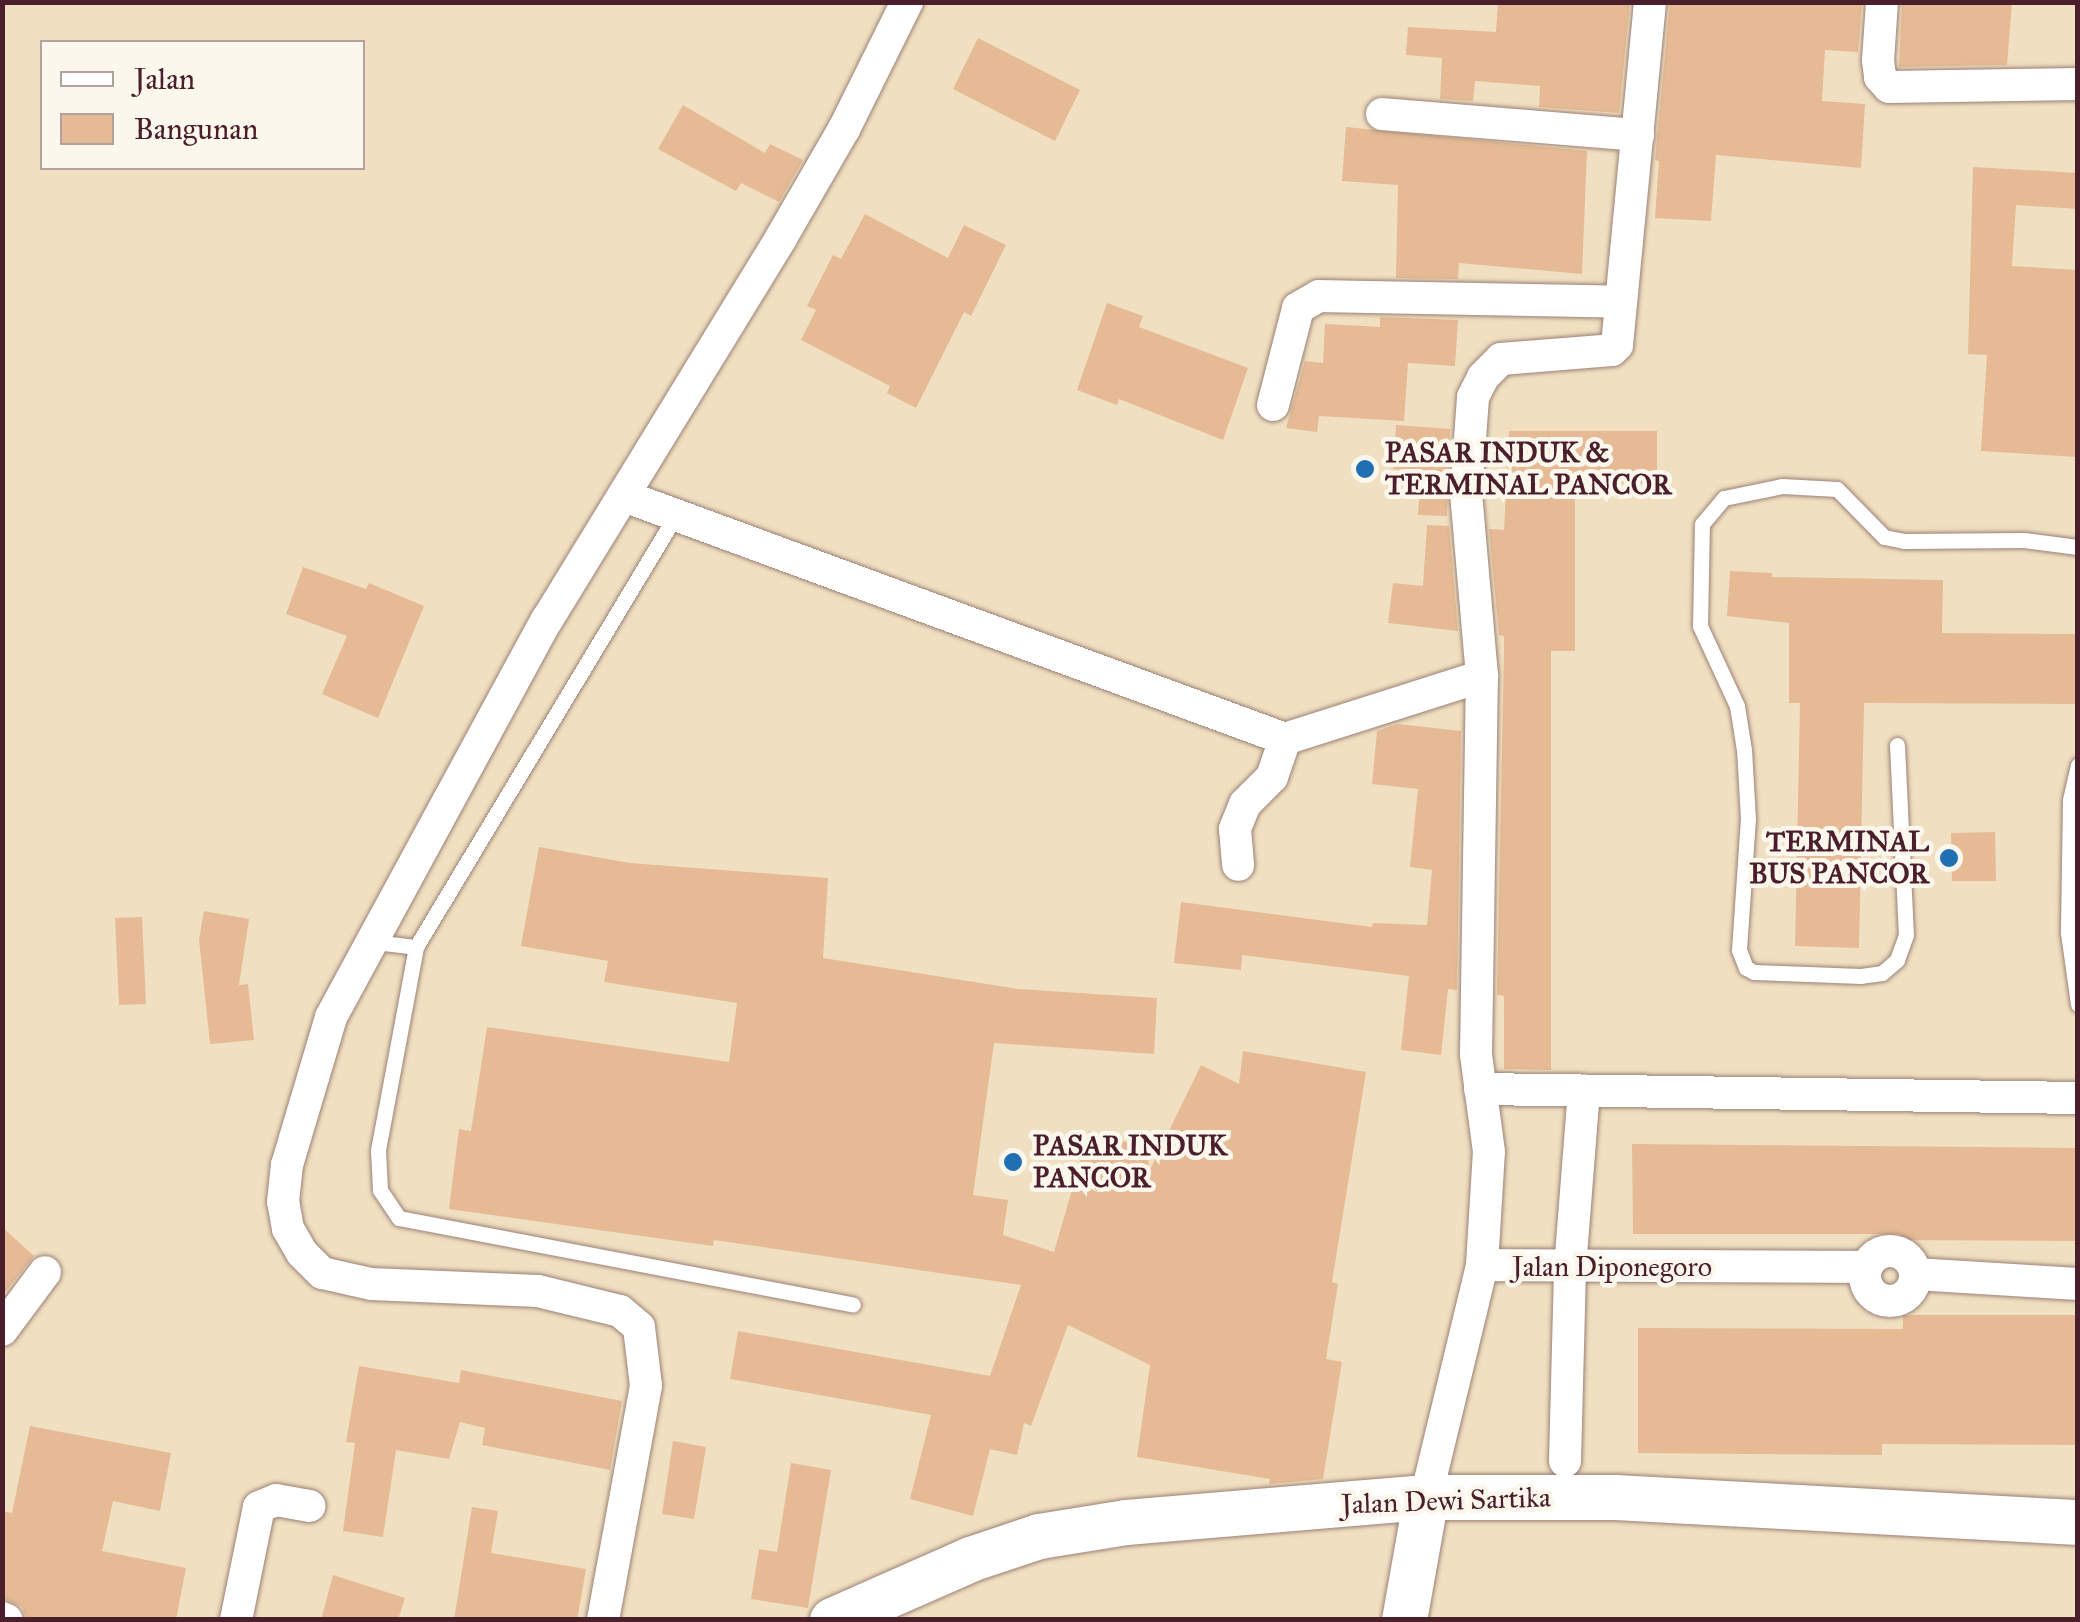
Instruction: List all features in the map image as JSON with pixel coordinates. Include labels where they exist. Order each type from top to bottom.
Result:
[{"type":"street","points":[[603,1620],[646,1386],[639,1327],[620,1311],[538,1292],[350,1281],[322,1273],[288,1229],[283,1202],[286,1164],[308,1080],[332,1017],[547,620],[835,145],[907,2]]},
{"type":"street","points":[[1482,1265],[1489,1152],[1480,1089],[1475,952],[1482,676],[1466,493],[1473,397],[1483,378],[1501,359],[1615,348],[1650,2]]},
{"type":"street","points":[[1882,2],[1878,60],[1880,78],[1888,87],[2078,84]]},
{"type":"street","points":[[1382,114],[1638,135]]},
{"type":"street","points":[[1274,405],[1298,308],[1319,296],[1621,302]]},
{"type":"street","points":[[624,496],[1285,738],[1482,676]]},
{"type":"street","points":[[1238,865],[1236,829],[1244,804],[1272,777],[1285,738]]},
{"type":"street","points":[[1480,1089],[2078,1098]]},
{"type":"street","points":[[1565,1460],[1570,1268],[1584,1091]]},
{"type":"street","name":"Jalan Diponegoro","points":[[1404,1620],[1426,1497],[1482,1265],[1866,1267],[1868,1290],[1886,1302],[1907,1294],[1915,1274],[2078,1284]]},
{"type":"street","points":[[2,1330],[45,1272]]},
{"type":"street","name":"Jalan Dewi Sartika","points":[[832,1620],[970,1559],[1039,1536],[1126,1522],[1426,1497],[1615,1497],[2078,1522]]},
{"type":"street","points":[[236,1620],[258,1507],[276,1500],[308,1506]]},
{"type":"lane","points":[[1897,744],[1906,935],[1896,960],[1882,973],[1860,976],[1754,972],[1746,968],[1739,950],[1748,819],[1744,750],[1737,706],[1700,626],[1702,524],[1724,498],[1782,486],[1837,488],[1884,537],[1904,542],[2024,540],[2078,548]]},
{"type":"lane","points":[[676,515],[416,947],[378,1150],[380,1190],[399,1218],[853,1305]]},
{"type":"lane","points":[[2078,765],[2070,800],[2068,933],[2078,1004]]},
{"type":"lane","points":[[375,942],[416,947]]},
{"type":"building","points":[[1498,2],[1630,2],[1619,113],[1539,107],[1540,86],[1475,81],[1473,101],[1440,99],[1442,58],[1406,55],[1408,27],[1496,32]]},
{"type":"building","points":[[1670,2],[1862,2],[1858,52],[1825,50],[1822,101],[1865,104],[1861,168],[1716,155],[1711,221],[1655,218],[1659,161],[1655,160]]},
{"type":"building","points":[[1902,2],[2012,2],[2007,65],[1899,67]]},
{"type":"building","points":[[978,38],[1080,90],[1055,141],[953,89]]},
{"type":"building","points":[[683,105],[765,153],[770,144],[803,160],[779,202],[741,183],[736,191],[658,149]]},
{"type":"building","points":[[1346,127],[1587,151],[1582,274],[1459,263],[1458,279],[1396,278],[1398,185],[1342,181]]},
{"type":"building","points":[[1973,167],[2078,173],[2078,209],[2016,205],[2012,266],[2078,270],[2078,457],[1981,451],[1987,355],[1968,354]]},
{"type":"building","points":[[865,214],[948,258],[964,225],[1006,245],[971,316],[964,312],[916,408],[887,393],[890,386],[801,340],[816,310],[807,306],[833,255],[841,259]]},
{"type":"building","points":[[1107,303],[1143,316],[1139,327],[1248,368],[1223,440],[1119,399],[1117,405],[1077,390]]},
{"type":"building","points":[[1380,317],[1458,320],[1455,366],[1408,363],[1404,421],[1319,416],[1317,432],[1286,428],[1305,361],[1323,363],[1325,324],[1380,327]]},
{"type":"building","points":[[1396,425],[1450,429],[1447,516],[1418,515],[1421,471],[1393,469]]},
{"type":"building","points":[[1509,431],[1657,431],[1657,484],[1575,483],[1575,651],[1551,651],[1551,1070],[1504,1069],[1504,996],[1497,995],[1504,636],[1499,635],[1489,529],[1504,530]]},
{"type":"building","points":[[1427,525],[1449,526],[1458,631],[1388,623],[1393,583],[1423,586]]},
{"type":"building","points":[[303,567],[366,589],[369,583],[424,606],[378,718],[322,694],[347,636],[286,614]]},
{"type":"building","points":[[1730,571],[1772,573],[1772,577],[1943,580],[1942,633],[2078,634],[2078,704],[1864,703],[1859,948],[1795,946],[1800,703],[1789,703],[1789,623],[1727,616]]},
{"type":"building","points":[[1398,724],[1461,731],[1457,990],[1448,989],[1441,1055],[1401,1050],[1409,976],[1242,955],[1241,970],[1174,963],[1181,902],[1372,927],[1373,923],[1427,925],[1432,870],[1410,867],[1418,789],[1372,784],[1377,731]]},
{"type":"building","points":[[1995,832],[1996,881],[1952,881],[1951,833]]},
{"type":"building","points":[[539,847],[630,863],[828,878],[823,958],[1018,989],[1157,998],[1154,1054],[994,1043],[973,1195],[1008,1200],[1003,1235],[1054,1252],[1089,1131],[1149,1149],[1148,1174],[1201,1065],[1239,1084],[1243,1051],[1366,1072],[1332,1282],[1338,1284],[1326,1359],[1342,1362],[1323,1479],[1269,1484],[1270,1479],[1137,1457],[1150,1365],[1068,1325],[1031,1426],[1024,1423],[1017,1455],[990,1449],[973,1516],[910,1499],[931,1415],[730,1379],[738,1331],[990,1376],[1021,1285],[714,1240],[713,1246],[449,1209],[459,1129],[471,1131],[487,1027],[729,1062],[737,1003],[604,982],[608,961],[521,946]]},
{"type":"building","points":[[204,911],[249,919],[239,985],[248,984],[254,1040],[210,1044],[199,939]]},
{"type":"building","points":[[142,917],[146,1004],[119,1005],[115,918]]},
{"type":"building","points":[[1632,1144],[2078,1148],[2078,1241],[1900,1240],[1900,1234],[1633,1234]]},
{"type":"building","points":[[2,1227],[34,1256],[2,1296]]},
{"type":"building","points":[[1903,1315],[2078,1315],[2078,1445],[1882,1444],[1882,1455],[1638,1453],[1638,1328],[1903,1329]]},
{"type":"building","points":[[359,1366],[459,1383],[461,1370],[622,1401],[610,1470],[482,1445],[485,1428],[460,1422],[449,1459],[396,1450],[383,1537],[343,1531],[355,1443],[346,1442]]},
{"type":"building","points":[[30,1426],[171,1453],[160,1511],[113,1501],[102,1551],[186,1568],[176,1620],[27,1620],[22,1607],[2,1598],[2,1511],[12,1513]]},
{"type":"building","points":[[673,1441],[706,1447],[694,1519],[662,1514]]},
{"type":"building","points":[[791,1463],[831,1470],[808,1608],[751,1599],[759,1549],[777,1552]]},
{"type":"building","points":[[472,1507],[498,1511],[491,1553],[586,1569],[577,1620],[454,1620]]},
{"type":"building","points":[[333,1575],[405,1598],[398,1620],[321,1620]]},
{"type":"place","name":"PASAR INDUK & TERMINAL PANCOR","points":[[1365,469]]},
{"type":"place","name":"TERMINAL BUS PANCOR","points":[[1949,858]]},
{"type":"place","name":"PASAR INDUK PANCOR","points":[[1013,1162]]}]
